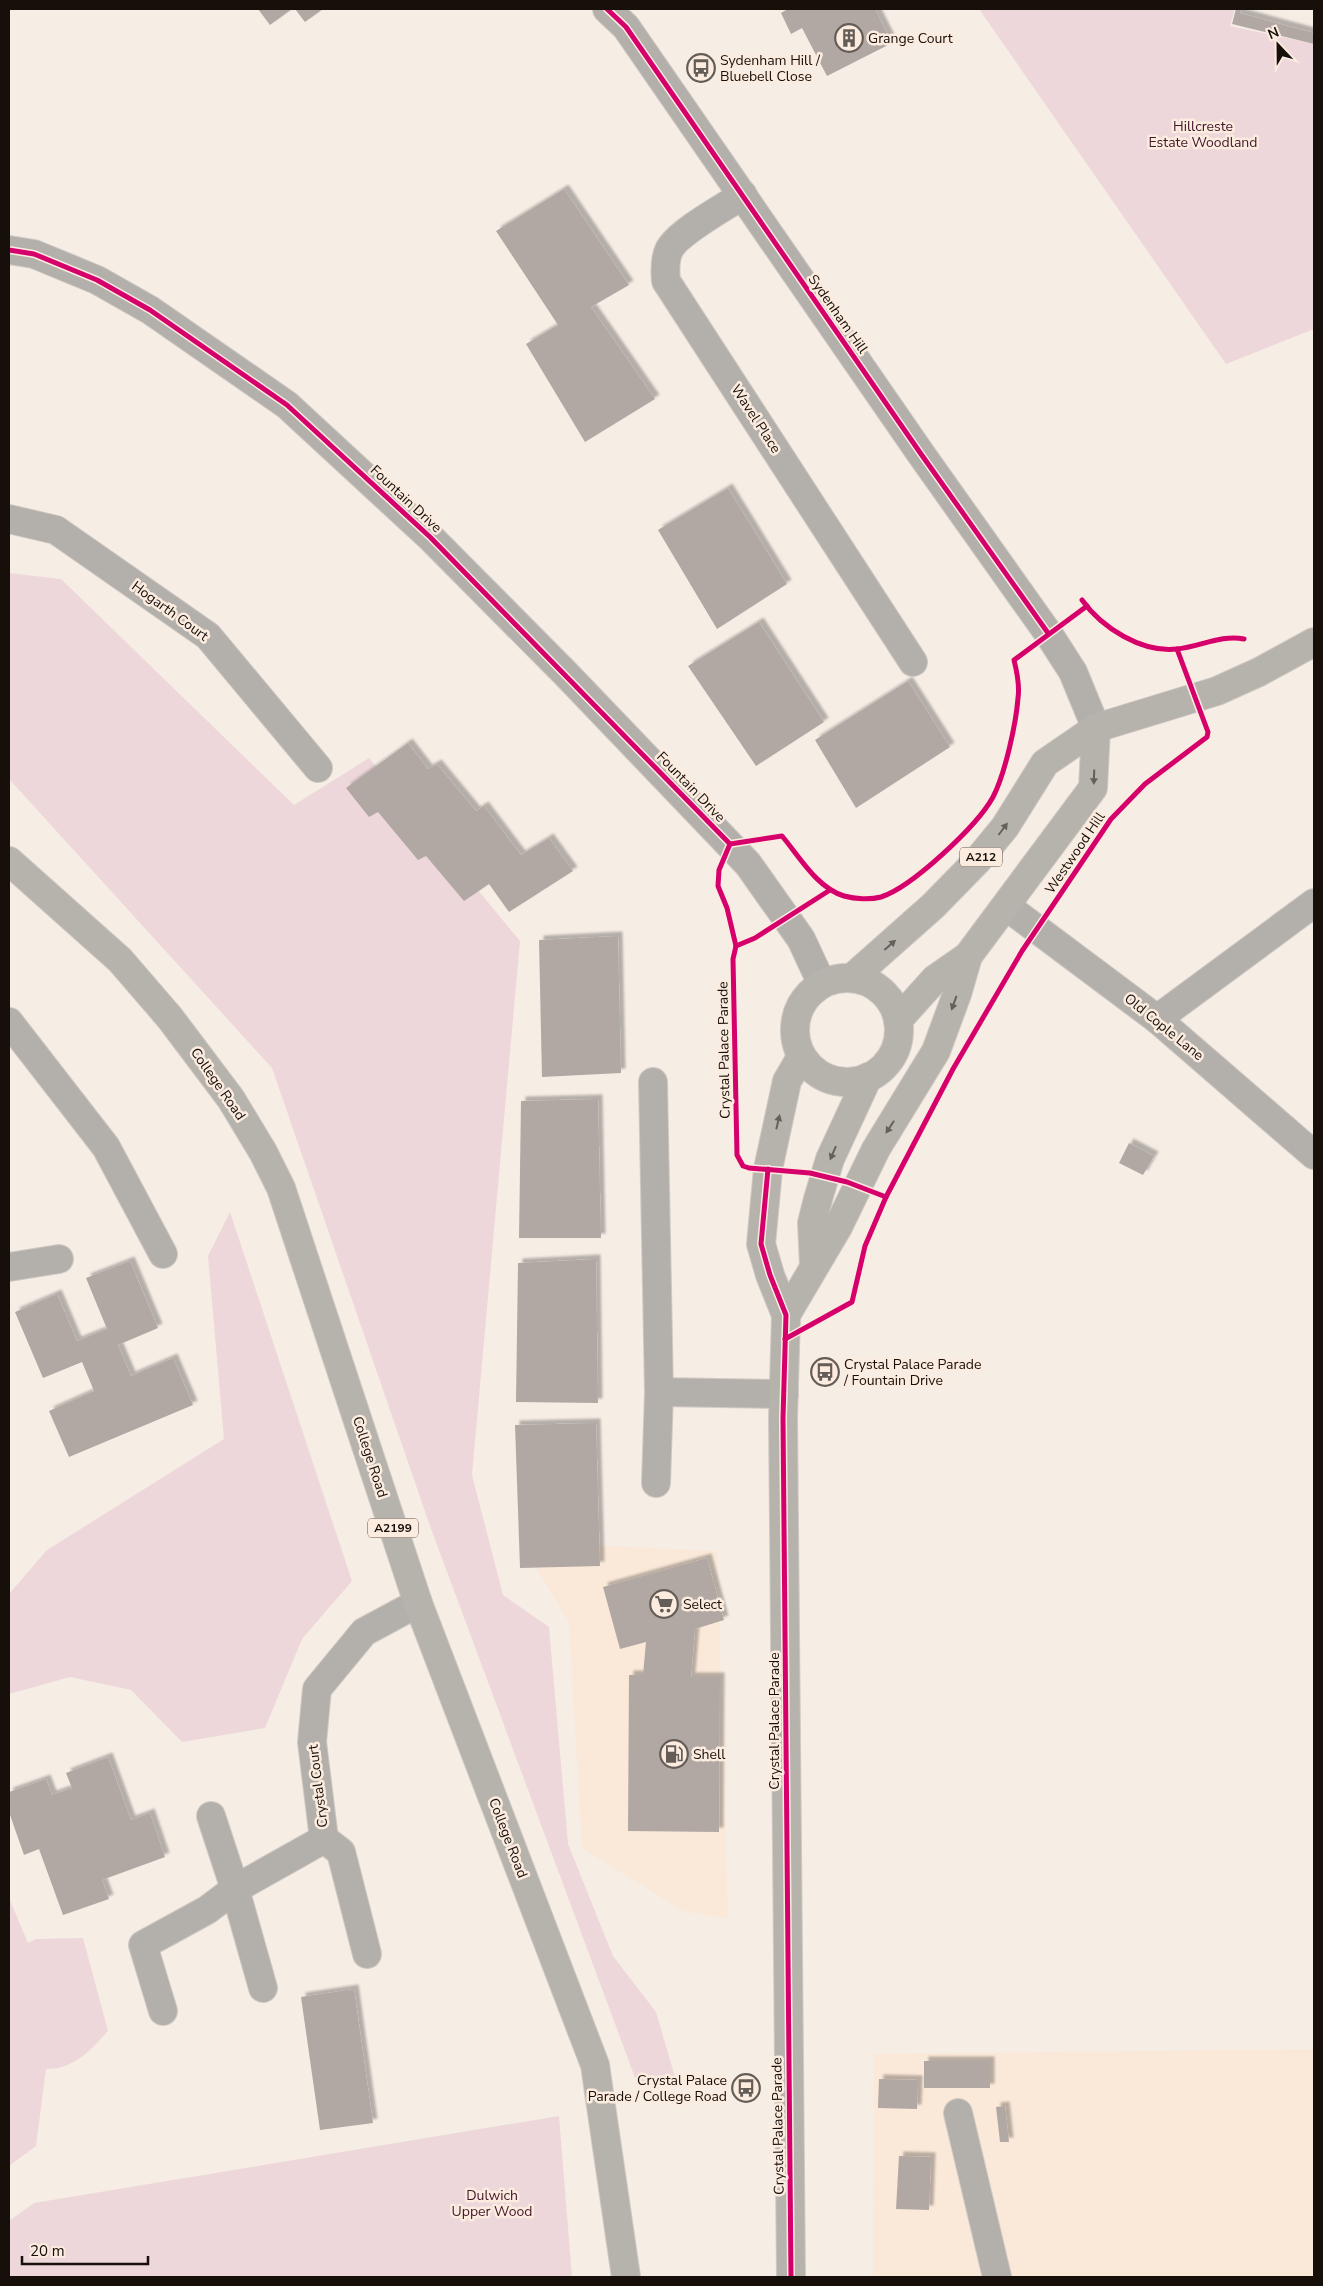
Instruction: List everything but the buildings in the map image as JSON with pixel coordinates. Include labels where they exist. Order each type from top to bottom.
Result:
[{"type":"main road","name":"A212","points":[[822,984],[853,977],[933,906],[977,861],[1005,827],[1045,763],[1096,728],[1218,691],[1259,672],[1314,642]]},
{"type":"main road","name":"Westwood Hill","points":[[917,1086],[936,1051],[957,994],[968,956],[1093,788],[1096,728]]},
{"type":"main road","name":"College Road","points":[[9,861],[120,960],[170,1018],[231,1099],[263,1152],[281,1188],[418,1603],[595,2065],[602,2101],[614,2206],[626,2277]]},
{"type":"main road","points":[[898,1020],[935,979],[968,956]]},
{"type":"main road","points":[[822,984],[806,998],[797,1014],[795,1036],[802,1057],[826,1078],[842,1082],[868,1077],[883,1068],[894,1053],[899,1035],[898,1020],[893,1006],[882,992],[874,985],[853,977]]},
{"type":"main road","name":"Crystal Palace Parade","points":[[791,2277],[784,1394],[786,1315],[760,1244],[768,1169],[787,1081],[802,1057]]},
{"type":"main road","points":[[814,1265],[812,1223],[818,1199],[830,1159],[868,1077]]},
{"type":"main road","name":"Crystal Palace Parade","points":[[786,1315],[838,1227],[876,1148],[917,1086]]},
{"type":"street","name":"Sydenham Hill","points":[[607,9],[626,27],[1048,633],[1073,672],[1096,728]]},
{"type":"street","name":"Wavel Place","points":[[743,195],[683,234],[670,249],[665,266],[666,281],[912,662]]},
{"type":"street","name":"Fountain Drive","points":[[9,250],[34,254],[97,280],[150,310],[287,405],[430,537],[566,674],[748,864],[801,939],[822,984]]},
{"type":"street","name":"Hogarth Court","points":[[9,519],[56,530],[208,636],[318,768]]},
{"type":"street","points":[[1157,1019],[1314,903]]},
{"type":"street","name":"Old Cople Lane","points":[[1006,906],[1157,1019],[1314,1155]]},
{"type":"street","points":[[9,1022],[106,1147],[163,1254]]},
{"type":"street","points":[[653,1082],[659,1392],[656,1483]]},
{"type":"street","points":[[9,1267],[59,1259]]},
{"type":"street","points":[[659,1392],[784,1394]]},
{"type":"street","name":"Crystal Court","points":[[367,1954],[341,1852],[324,1839],[312,1742],[317,1689],[364,1632],[418,1603]]},
{"type":"street","points":[[211,1816],[264,1988]]},
{"type":"street","name":"Crystal Court","points":[[163,2011],[143,1945],[207,1910],[235,1889],[324,1839]]},
{"type":"street","points":[[958,2113],[996,2277]]},
{"type":"shaded area","points":[[521,1542],[717,1551],[728,1919],[683,1911],[582,1848],[569,1622]]},
{"type":"shaded area","points":[[1314,2049],[1314,2277],[873,2277],[874,2054]]},
{"type":"green space","name":"Hillcreste Estate Woodland","points":[[979,9],[1235,9],[1230,26],[1314,44],[1314,329],[1226,364]]},
{"type":"green space","points":[[9,573],[61,579],[294,805],[369,758],[520,941],[472,1475],[503,1595],[549,1627],[568,1844],[613,1956],[656,2012],[675,2077],[637,2083],[430,1526],[272,1068],[9,779]]},
{"type":"green space","points":[[230,1212],[352,1581],[302,1639],[265,1728],[182,1742],[131,1690],[70,1677],[9,1694],[9,1594],[47,1550],[224,1439],[208,1256]]},
{"type":"green space","points":[[9,1898],[28,1943],[36,1939],[83,1938],[108,2031],[81,2058],[65,2066],[46,2069],[36,2146],[9,2166]]},
{"type":"green space","name":"Dulwich Upper Wood","points":[[559,2116],[572,2277],[9,2277],[9,2221],[34,2203]]},
{"type":"cycle path","points":[[607,9],[626,27],[921,454],[1048,633]]},
{"type":"cycle path","points":[[9,250],[34,254],[97,280],[150,310],[287,405],[430,537],[730,844]]},
{"type":"cycle path","points":[[1082,600],[1100,620],[1112,629],[1137,643],[1150,647],[1177,649],[1219,639],[1244,639]]},
{"type":"cycle path","points":[[730,844],[782,836],[817,879],[834,892],[848,897],[867,899],[881,897],[894,891],[926,869],[959,839],[993,797],[1006,762],[1017,709],[1019,693],[1014,660],[1087,606]]},
{"type":"cycle path","points":[[785,1339],[852,1302],[865,1246],[886,1197],[953,1069],[1022,951],[1111,819],[1145,784],[1207,737],[1208,732],[1177,649]]},
{"type":"cycle path","points":[[730,844],[719,870],[718,886],[727,908],[736,946]]},
{"type":"cycle path","points":[[830,890],[755,938],[736,946],[733,959],[737,1155],[743,1166],[749,1168],[810,1173],[847,1182],[886,1197]]},
{"type":"cycle path","points":[[768,1169],[761,1244],[770,1275],[786,1315],[783,1418],[791,2277]]},
{"type":"place","name":"Grange Court","points":[[849,38]]},
{"type":"place","name":"Sydenham Hill / Bluebell Close","points":[[701,68]]},
{"type":"place","name":"Crystal Palace Parade / Fountain Drive","points":[[825,1372]]},
{"type":"place","name":"Select","points":[[664,1604]]},
{"type":"place","name":"Shell","points":[[674,1754]]},
{"type":"place","name":"Crystal Palace Parade / College Road","points":[[746,2088]]}]
